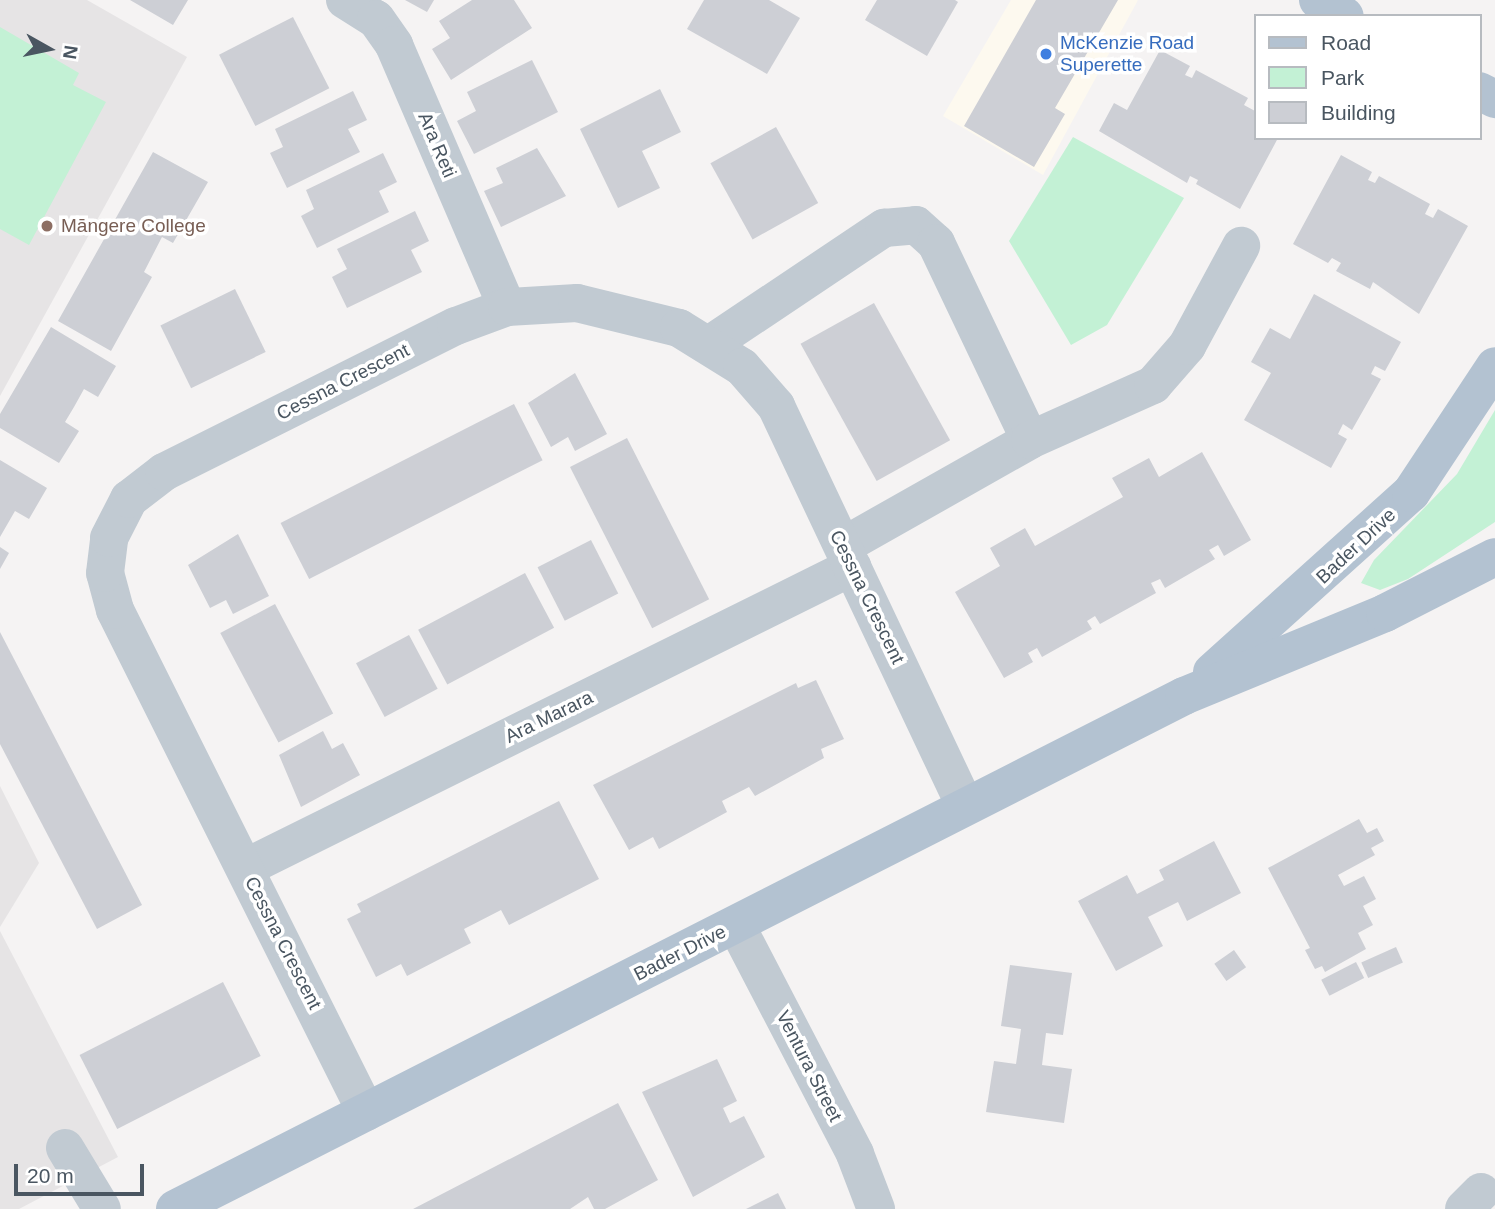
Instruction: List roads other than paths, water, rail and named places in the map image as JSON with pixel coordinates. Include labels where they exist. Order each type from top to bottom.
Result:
[{"type":"main road","points":[[1318,0],[1342,14]]},
{"type":"main road","name":"Bader Drive","points":[[1184,696],[1340,563],[1411,493],[1495,366]]},
{"type":"main road","name":"Bader Drive","points":[[175,1209],[1184,696],[1385,612],[1495,557]]},
{"type":"street","name":"Ara Reti","points":[[345,0],[376,19],[394,44],[507,307]]},
{"type":"street","points":[[709,345],[884,229],[916,225],[936,243],[1030,440]]},
{"type":"street","name":"Ara Marara","points":[[246,868],[848,556],[1030,440],[1153,384],[1187,346],[1241,246]]},
{"type":"street","name":"Cessna Crescent","points":[[366,1112],[116,610],[105,573],[109,538],[129,499],[164,472],[456,326],[507,307],[577,303],[640,314],[709,345],[742,367],[776,406],[965,805]]},
{"type":"street","name":"Ventura Street","points":[[736,925],[855,1154],[877,1209]]},
{"type":"street","points":[[65,1148],[102,1209]]},
{"type":"place","name":"McKenzie Road Superette","points":[[1046,54]]},
{"type":"place","name":"Māngere College","points":[[47,226]]}]
